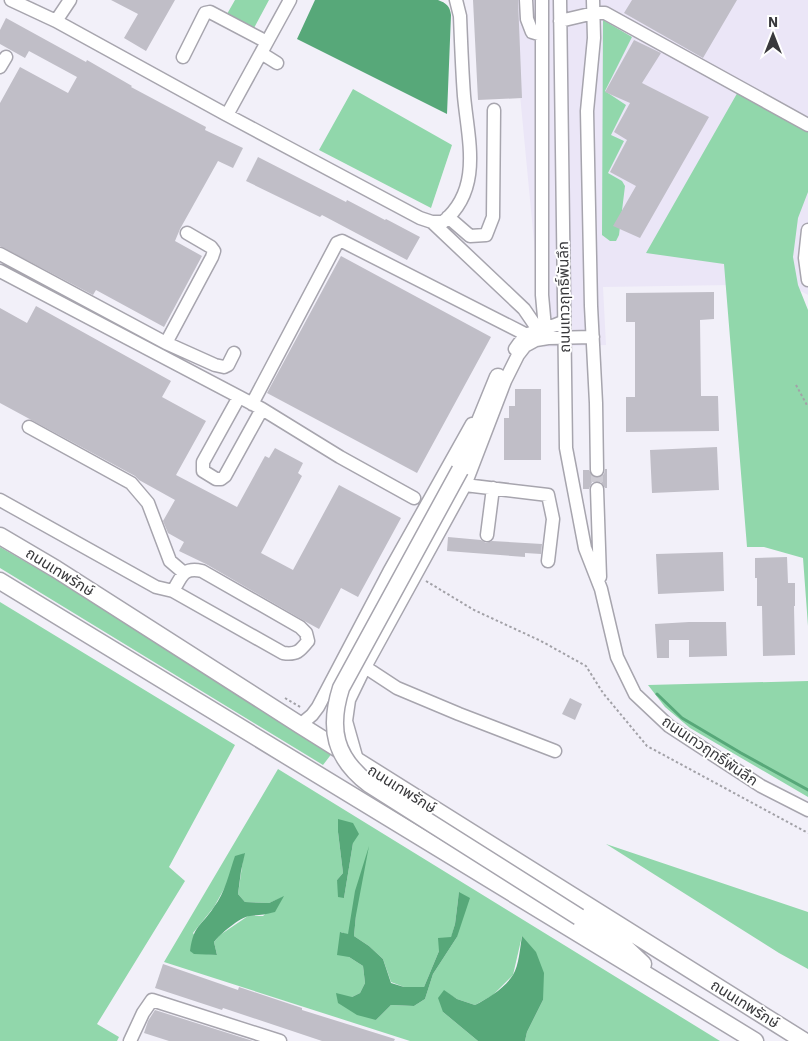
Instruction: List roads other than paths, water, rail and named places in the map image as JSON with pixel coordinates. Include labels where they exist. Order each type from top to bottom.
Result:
[{"type":"main road","points":[[498,377],[462,477],[341,688],[336,703],[334,724],[337,740],[344,758],[355,773],[625,947],[666,986]]},
{"type":"main road","name":"ถนนเทพรักษ์","points":[[0,536],[56,569],[300,725],[804,1041]]},
{"type":"main road","name":"ถนนเทพรักษ์","points":[[0,581],[755,1041]]},
{"type":"street","points":[[11,0],[56,21],[227,115],[420,218],[432,222],[442,222],[455,211],[461,201],[466,187],[471,151],[466,110],[460,16],[456,0]]},
{"type":"street","points":[[56,21],[70,0]]},
{"type":"street","points":[[227,115],[290,0]]},
{"type":"street","points":[[526,0],[527,19],[532,32],[542,34]]},
{"type":"street","points":[[536,330],[542,295],[542,0]]},
{"type":"street","name":"ถนนเทวฤทธิ์พันลึก","points":[[560,0],[566,448],[585,548],[601,589],[617,657],[635,694],[669,726],[761,786],[808,810]]},
{"type":"street","name":"ถนนเทวฤทธิ์พันลึก","points":[[593,0],[594,38],[587,111],[592,337],[596,403],[596,470]]},
{"type":"street","points":[[183,56],[205,13],[210,12],[264,48],[277,63]]},
{"type":"street","points":[[560,21],[594,13],[605,13],[808,125]]},
{"type":"street","points":[[448,217],[470,236],[486,235],[490,227],[493,217],[494,110]]},
{"type":"street","points":[[432,222],[524,309],[536,330]]},
{"type":"street","points":[[808,230],[805,258],[808,280]]},
{"type":"street","points":[[166,343],[214,251],[211,246],[187,233]]},
{"type":"street","points":[[239,397],[203,462],[203,471],[216,479],[221,479],[225,476],[337,243],[342,241],[536,330]]},
{"type":"street","points":[[0,254],[166,343],[219,367],[228,365],[234,353]]},
{"type":"street","points":[[0,271],[257,406],[340,457],[414,498]]},
{"type":"street","points":[[300,725],[312,715],[384,581],[518,344],[536,330],[556,326],[564,321]]},
{"type":"street","points":[[357,760],[346,721],[349,700],[365,666],[416,574],[518,355],[525,346],[536,340],[592,337]]},
{"type":"street","points":[[29,427],[131,483],[148,503],[170,561],[184,573]]},
{"type":"street","points":[[462,477],[493,488],[548,495],[553,519],[548,561]]},
{"type":"street","points":[[487,535],[493,488]]},
{"type":"street","name":"ถนนเทวฤทธิ์พันลึก","points":[[597,489],[601,589]]},
{"type":"street","points":[[0,500],[156,587],[173,591],[283,653],[293,654],[299,652],[308,641],[306,633],[300,627],[202,571],[193,569],[184,573],[173,591]]},
{"type":"street","points":[[365,666],[397,688],[555,751]]},
{"type":"street","points":[[325,692],[328,704],[332,706],[344,704],[349,700]]},
{"type":"street","points":[[130,1041],[143,1013],[152,1000],[280,1041]]},
{"type":"waterway","points":[[657,694],[682,718],[808,790]]},
{"type":"tunnel","points":[[597,470],[597,489]]}]
